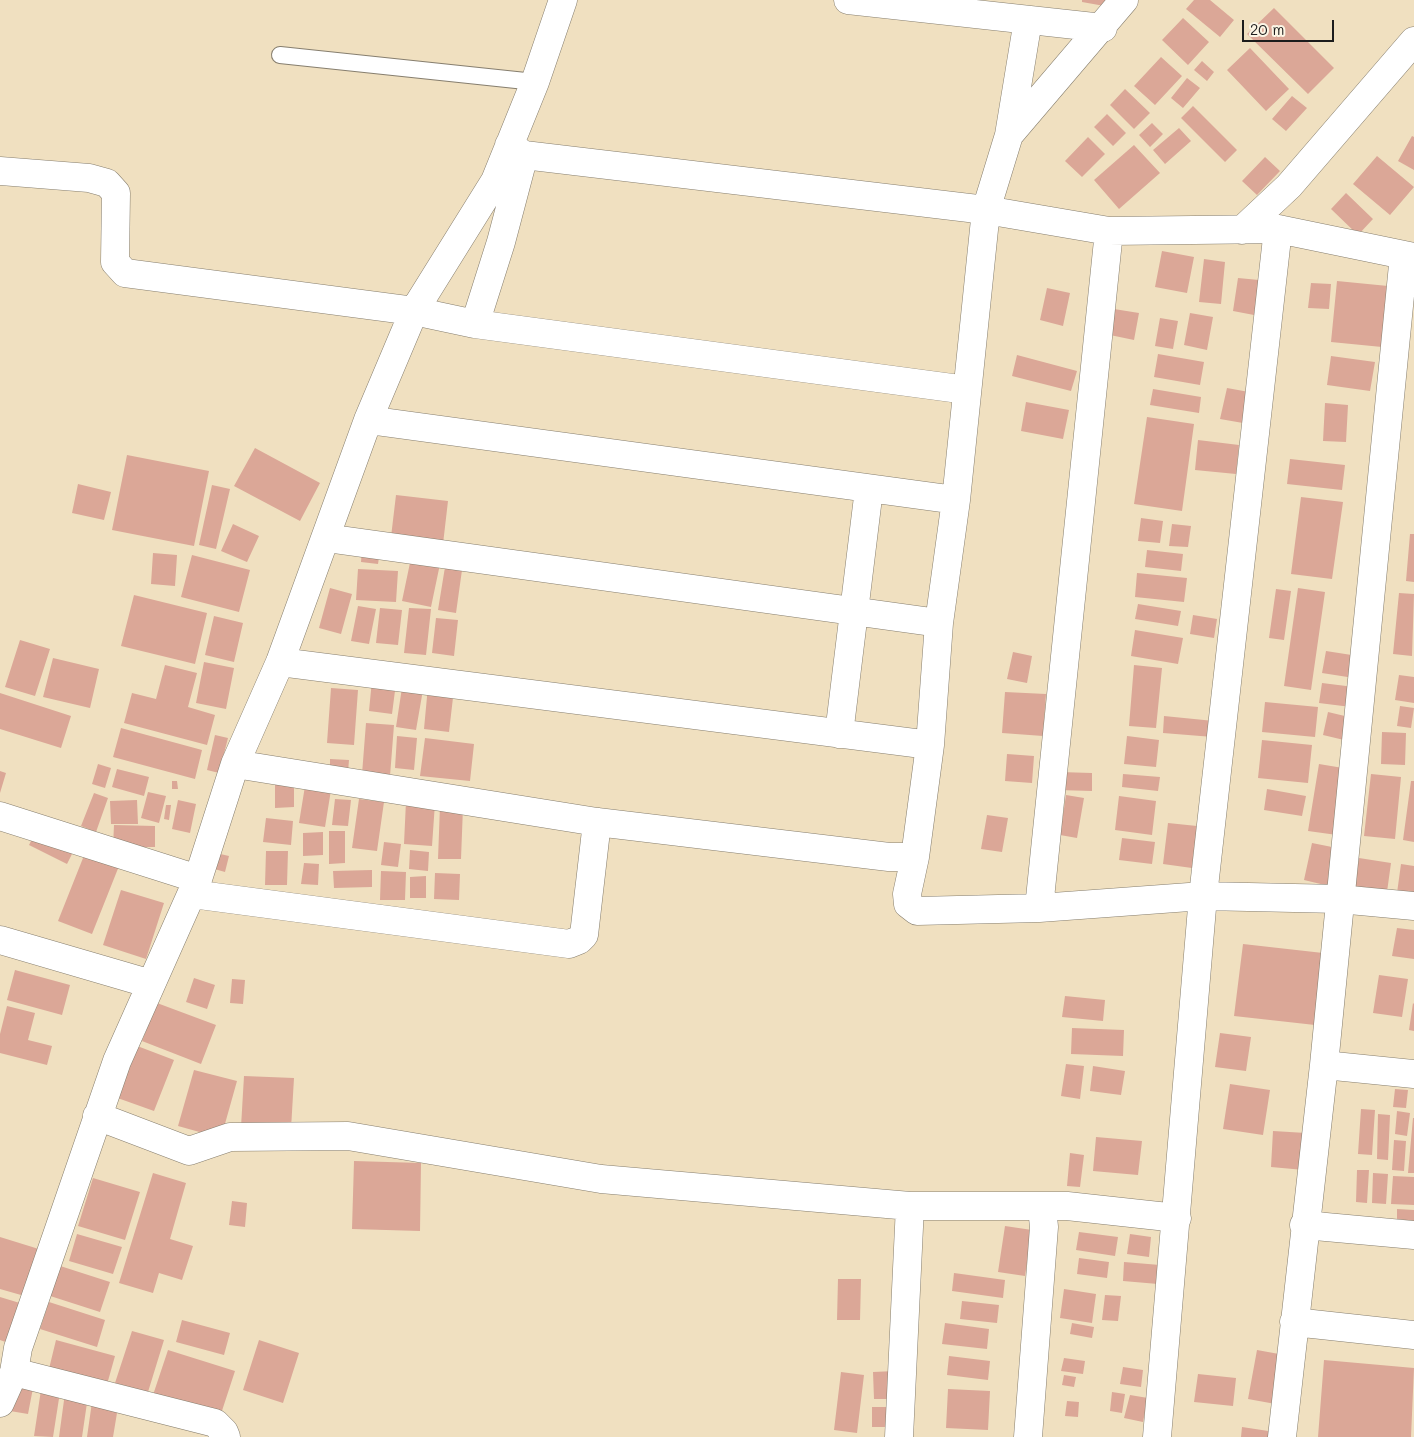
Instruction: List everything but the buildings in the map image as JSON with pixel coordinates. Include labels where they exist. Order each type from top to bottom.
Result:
[{"type":"street","points":[[474,324],[501,242],[516,150],[535,82],[563,0]]},
{"type":"street","points":[[848,0],[1103,28]]},
{"type":"street","points":[[1009,135],[1103,28],[1124,0]]},
{"type":"street","points":[[1028,20],[1009,135],[986,210],[956,500],[939,623],[930,745],[915,857],[907,894],[908,904],[917,911],[1039,908],[1204,896],[1339,899],[1414,906]]},
{"type":"street","points":[[1242,230],[1289,186],[1414,41]]},
{"type":"street","points":[[516,150],[986,210],[1109,231],[1278,229],[1409,256],[1339,899],[1324,1065],[1304,1225],[1282,1437]]},
{"type":"street","points":[[0,1403],[14,1372],[18,1348],[117,1062],[195,886],[235,764],[280,662],[368,420],[414,311],[516,150]]},
{"type":"street","points":[[0,171],[89,178],[107,183],[116,193],[115,262],[125,273],[414,311],[474,324],[967,390]]},
{"type":"street","points":[[1157,1437],[1178,1218],[1204,896],[1278,229]]},
{"type":"street","points":[[1039,908],[1109,231]]},
{"type":"street","points":[[368,420],[956,500]]},
{"type":"street","points":[[839,734],[869,489]]},
{"type":"street","points":[[326,538],[939,623]]},
{"type":"street","points":[[280,662],[930,745]]},
{"type":"street","points":[[235,764],[597,822],[889,857],[915,857]]},
{"type":"street","points":[[0,816],[195,886],[569,944],[579,940],[584,935],[597,822]]},
{"type":"street","points":[[0,940],[151,984]]},
{"type":"street","points":[[1324,1065],[1414,1074]]},
{"type":"street","points":[[97,1116],[189,1151],[230,1137],[348,1136],[601,1179],[910,1206],[1067,1206],[1178,1218]]},
{"type":"street","points":[[899,1437],[910,1206]]},
{"type":"street","points":[[1028,1437],[1044,1227],[1042,1207]]},
{"type":"street","points":[[1304,1225],[1414,1235]]},
{"type":"street","points":[[1294,1322],[1414,1335]]},
{"type":"street","points":[[14,1372],[214,1423],[224,1432],[226,1437]]},
{"type":"lane","points":[[280,55],[535,82]]}]
